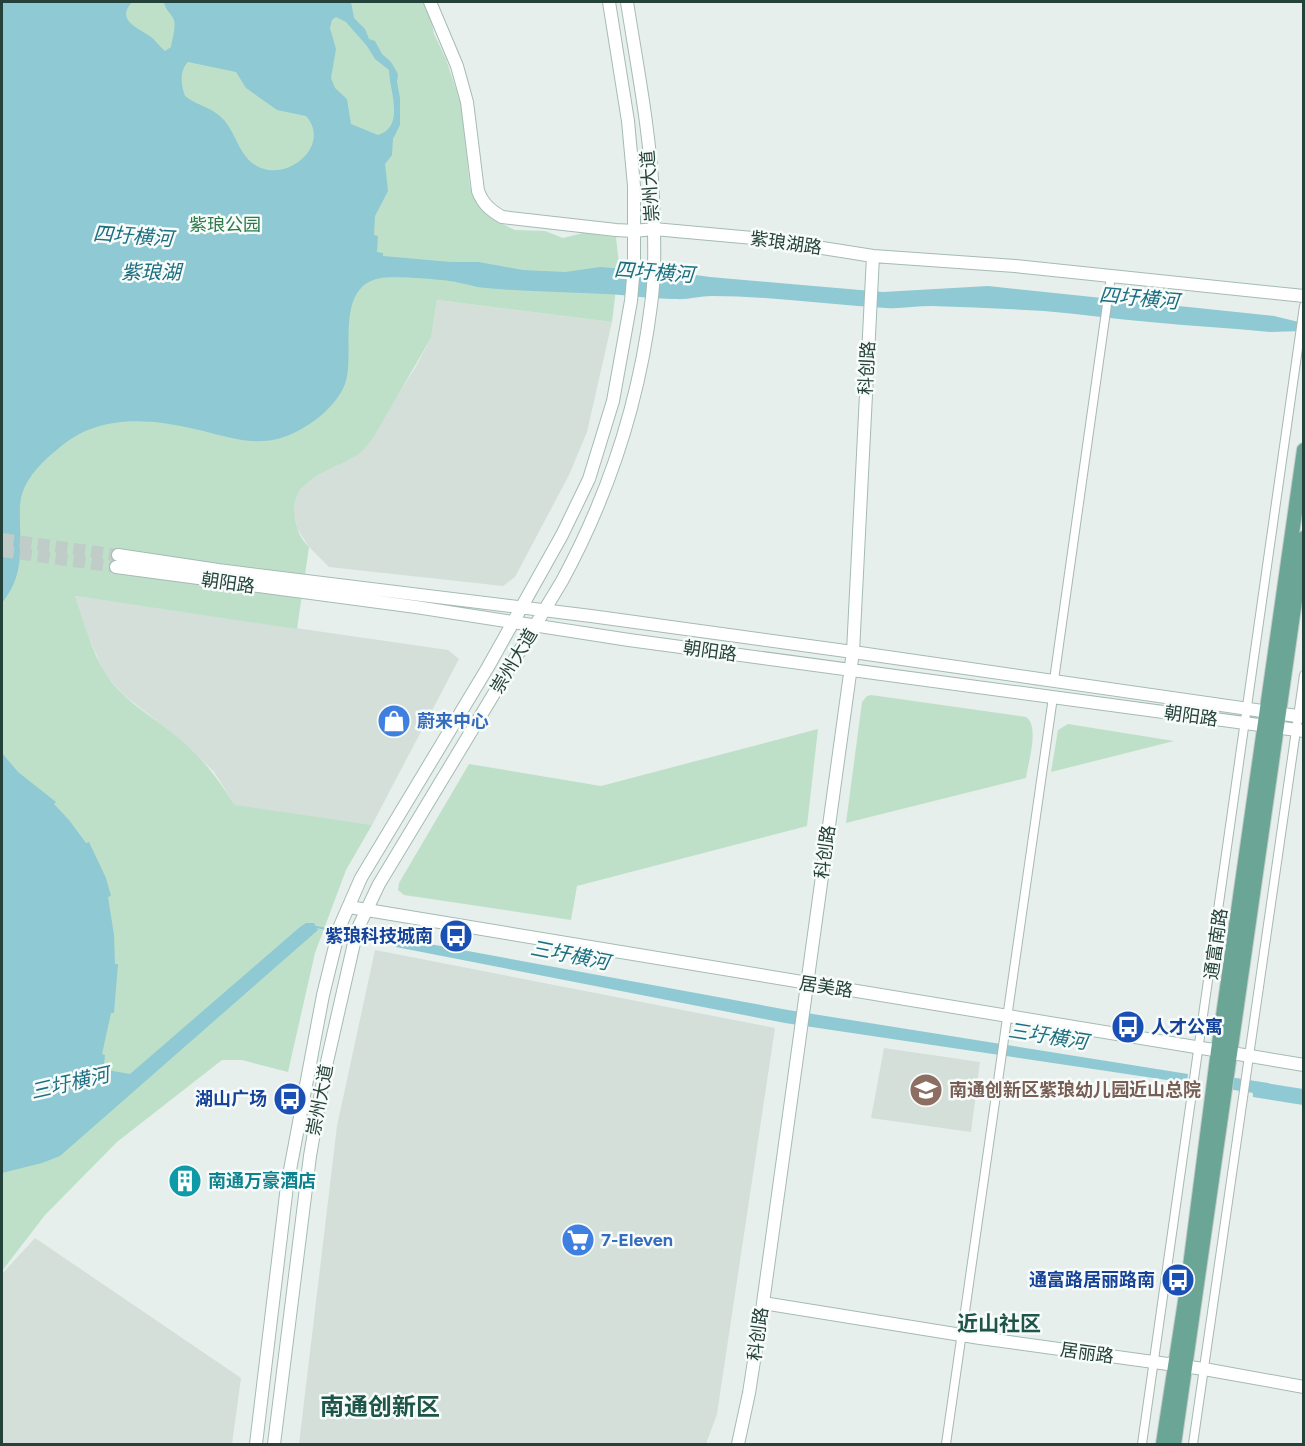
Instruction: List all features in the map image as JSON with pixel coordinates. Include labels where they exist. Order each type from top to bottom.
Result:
[{"type":"main road","name":"紫琅湖路","points":[[430,2],[457,66],[467,102],[474,153],[475,182],[482,201],[496,214],[513,219],[634,231],[654,229],[765,239],[873,256],[1015,266],[1304,296]]},
{"type":"main road","name":"崇州大道","points":[[256,1444],[287,1186],[316,1030],[340,926],[361,878],[562,535],[589,478],[613,401],[631,301],[634,266],[634,186],[628,121],[609,2]]},
{"type":"main road","name":"崇州大道","points":[[274,1444],[310,1156],[324,1075],[357,930],[379,884],[536,626],[584,541],[610,478],[644,353],[652,303],[653,193],[643,102],[627,2]]},
{"type":"main road","name":"科创路","points":[[738,1444],[749,1393],[763,1303],[853,652],[873,256]]},
{"type":"main road","name":"通富南路","points":[[1174,1444],[1180,1366],[1299,534],[1304,450]]},
{"type":"main road","name":"朝阳路","points":[[1299,731],[1272,720],[1246,708],[1054,680],[521,608],[218,570],[117,561],[536,626],[1245,723],[1272,720],[1300,717]]},
{"type":"main road","name":"居美路","points":[[348,907],[1304,1065]]},
{"type":"main road","name":"居丽路","points":[[763,1303],[961,1335],[1204,1369],[1304,1387]]},
{"type":"main road","name":"通富南路","points":[[1163,1444],[1180,1366]]},
{"type":"street","points":[[1054,680],[1111,276]]},
{"type":"street","points":[[1142,1444],[1304,306]]},
{"type":"street","points":[[1193,1444],[1299,731],[1304,675]]},
{"type":"street","points":[[946,1444],[1053,697]]},
{"type":"shaded area","points":[[437,300],[612,322],[587,432],[569,475],[515,577],[503,586],[329,567],[309,547],[297,528],[294,512],[295,498],[316,474],[337,466],[397,396],[431,338]]},
{"type":"shaded area","points":[[75,596],[448,650],[459,659],[372,825],[259,810],[235,805],[214,772],[188,746],[124,695],[105,674],[88,636]]},
{"type":"shaded area","points":[[375,950],[775,1028],[717,1414],[706,1444],[299,1444],[337,1126]]},
{"type":"shaded area","name":"南通创新区紫琅幼儿园近山总院","points":[[884,1048],[980,1062],[971,1132],[871,1118]]},
{"type":"shaded area","points":[[35,1238],[241,1378],[232,1444],[2,1444],[2,1274]]},
{"type":"green space","name":"紫琅公园","points":[[2,2],[423,2],[461,104],[470,187],[478,205],[494,220],[515,230],[545,231],[563,238],[583,233],[616,237],[619,264],[612,322],[437,300],[431,338],[373,438],[360,453],[316,476],[299,493],[295,504],[295,518],[301,537],[309,547],[297,629],[75,596],[96,656],[114,685],[196,754],[235,805],[372,825],[346,870],[315,953],[288,1072],[242,1060],[222,1060],[117,1142],[45,1215],[2,1271]]},
{"type":"green space","points":[[871,695],[1026,717],[1030,722],[1033,736],[1026,778],[846,823],[862,702]]},
{"type":"green space","points":[[1068,724],[1174,741],[1051,772],[1058,730]]},
{"type":"green space","points":[[818,729],[807,826],[577,886],[571,920],[404,895],[398,890],[399,883],[469,764],[601,786]]},
{"type":"water","name":"紫琅湖","points":[[2,2],[132,2],[127,9],[127,19],[165,51],[171,47],[174,20],[164,2],[351,2],[354,18],[365,29],[369,39],[375,41],[398,74],[400,125],[393,139],[392,155],[385,164],[388,191],[375,216],[374,235],[378,236],[377,252],[383,253],[383,256],[479,262],[523,270],[565,272],[600,267],[883,292],[988,286],[1274,316],[1303,323],[1303,331],[1270,332],[1044,311],[931,306],[886,308],[734,296],[666,299],[501,289],[434,279],[381,278],[366,284],[357,294],[351,307],[348,371],[340,394],[317,419],[297,432],[277,439],[256,441],[236,439],[178,425],[142,421],[124,422],[90,429],[74,437],[53,453],[32,474],[22,494],[19,566],[9,594],[2,603]],"holes":[[[336,17],[346,22],[375,59],[389,70],[394,116],[387,131],[378,135],[351,124],[347,99],[335,88],[331,78],[336,49],[330,28],[332,20]],[[188,62],[236,72],[246,88],[277,110],[306,116],[312,127],[314,138],[311,148],[304,157],[284,169],[273,170],[254,164],[243,153],[220,116],[185,96],[182,78],[183,70]]]},
{"type":"water","points":[[2,753],[18,772],[56,802],[54,804],[86,843],[89,842],[106,878],[111,896],[108,897],[114,935],[115,964],[118,964],[114,1013],[111,1013],[102,1054],[105,1055],[104,1064],[107,1070],[130,1074],[300,927],[306,923],[314,923],[318,930],[60,1156],[2,1173]]},
{"type":"water","points":[[397,938],[788,1010],[1188,1074],[1187,1083],[785,1023],[396,947],[388,941]]},
{"type":"water","points":[[1252,1081],[1303,1089],[1303,1105],[1253,1097]]},
{"type":"waterway","name":"三圩横河","points":[[316,927],[333,930]]},
{"type":"waterway","name":"三圩横河","points":[[360,935],[389,941]]},
{"type":"waterway","name":"三圩横河","points":[[1235,1084],[1267,1089]]},
{"type":"tunnel","points":[[2,539],[118,555]]},
{"type":"tunnel","points":[[2,551],[116,567]]},
{"type":"place","name":"蔚来中心","points":[[394,721]]},
{"type":"place","name":"紫琅科技城南","points":[[456,936]]},
{"type":"place","name":"人才公寓","points":[[1128,1027]]},
{"type":"place","name":"南通创新区紫琅幼儿园近山总院","points":[[926,1090]]},
{"type":"place","name":"湖山广场","points":[[290,1099]]},
{"type":"place","name":"南通万豪酒店","points":[[185,1181]]},
{"type":"place","name":"7-Eleven","points":[[578,1240]]},
{"type":"place","name":"通富路居丽路南","points":[[1178,1280]]},
{"type":"district","name":"近山社区","points":[[999,1323]]},
{"type":"district","name":"南通创新区","points":[[380,1406]]},
{"type":"water label","name":"四圩横河","points":[[133,236]]},
{"type":"water label","name":"四圩横河","points":[[654,272]]},
{"type":"water label","name":"四圩横河","points":[[1139,298]]}]
